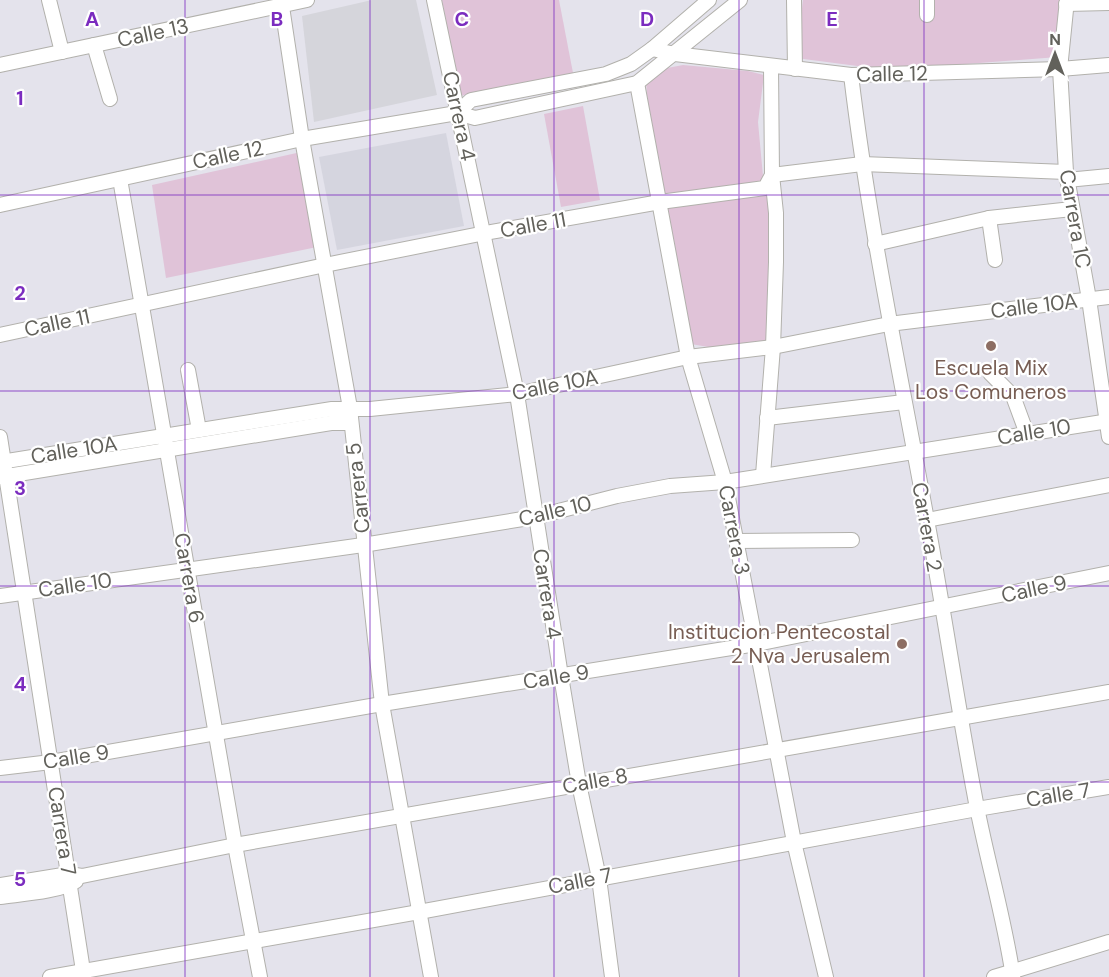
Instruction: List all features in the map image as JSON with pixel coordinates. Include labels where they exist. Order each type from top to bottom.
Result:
[{"type":"street","points":[[49,0],[62,52]]},
{"type":"street","name":"Calle 13","points":[[0,65],[281,3],[307,0]]},
{"type":"street","name":"Carrera 4","points":[[434,0],[485,233],[517,394],[579,784],[598,878],[612,977]]},
{"type":"street","points":[[652,49],[709,0]]},
{"type":"street","points":[[675,54],[740,0]]},
{"type":"street","points":[[794,0],[795,69]]},
{"type":"street","points":[[927,0],[927,15]]},
{"type":"street","points":[[1066,2],[1109,3]]},
{"type":"street","name":"Carrera 1C","points":[[1066,2],[1060,69],[1066,176],[1089,299],[1109,437]]},
{"type":"street","name":"Carrera 5","points":[[281,3],[302,139],[350,408],[363,545],[382,704],[430,977]]},
{"type":"street","points":[[94,45],[110,99]]},
{"type":"street","name":"Calle 12","points":[[457,113],[471,100],[606,74],[631,64],[652,49],[771,67],[851,75],[1060,69],[1109,65]]},
{"type":"street","name":"Calle 12","points":[[0,205],[302,139],[457,113],[475,118],[637,83],[675,54]]},
{"type":"street","name":"Carrera 3","points":[[763,475],[777,262],[776,213],[772,175],[771,67]]},
{"type":"street","name":"Carrera 2","points":[[851,75],[861,164],[927,520],[976,808],[1013,975]]},
{"type":"street","name":"Carrera 3","points":[[637,83],[688,357],[725,482],[794,842],[826,977]]},
{"type":"street","name":"Calle 11","points":[[0,335],[326,264],[485,233],[660,202],[765,188],[772,175],[861,164],[1066,176],[1109,176]]},
{"type":"street","name":"Carrera 6","points":[[120,178],[235,845],[260,977]]},
{"type":"street","points":[[875,244],[989,218],[1072,209]]},
{"type":"street","points":[[989,218],[995,260]]},
{"type":"street","name":"Calle 10A","points":[[165,442],[199,430],[350,408],[370,409],[517,394],[688,357],[773,347],[889,324],[1109,297]]},
{"type":"street","points":[[188,370],[199,430]]},
{"type":"street","points":[[990,374],[1012,396],[1027,434]]},
{"type":"street","points":[[767,418],[904,402]]},
{"type":"street","name":"Calle 10","points":[[0,596],[363,545],[535,517],[617,496],[670,486],[725,482],[1108,421]]},
{"type":"street","name":"Calle 10A","points":[[3,469],[165,442],[331,423],[351,423]]},
{"type":"street","name":"Carrera 7","points":[[0,437],[3,469],[25,592],[51,762],[74,878],[84,974]]},
{"type":"street","points":[[927,520],[1109,485]]},
{"type":"street","points":[[736,541],[852,540]]},
{"type":"street","name":"Calle 9","points":[[0,768],[51,762],[382,704],[756,644],[1109,573]]},
{"type":"street","name":"Calle 8","points":[[0,897],[74,878],[235,845],[1109,692]]},
{"type":"street","name":"Calle 7","points":[[50,977],[84,974],[976,808],[1109,787]]},
{"type":"street","name":"Calle 8","points":[[0,885],[74,878]]},
{"type":"street","points":[[994,977],[1013,975],[1109,942]]},
{"type":"shaded area","points":[[372,0],[416,0],[437,95],[314,122],[302,16]]},
{"type":"shaded area","points":[[442,0],[559,0],[573,73],[460,96]]},
{"type":"shaded area","points":[[803,0],[1061,0],[1058,57],[888,70],[796,58]]},
{"type":"shaded area","points":[[683,65],[748,71],[764,75],[758,122],[764,187],[664,195],[650,136],[646,81],[662,69]]},
{"type":"shaded area","points":[[583,106],[600,200],[561,207],[544,114]]},
{"type":"shaded area","points":[[446,133],[464,226],[337,250],[319,157]]},
{"type":"shaded area","points":[[301,152],[322,246],[166,278],[152,185]]},
{"type":"shaded area","points":[[768,189],[773,260],[770,345],[714,348],[691,344],[664,204]]},
{"type":"place","name":"Escuela Mix Los Comuneros","points":[[991,346]]},
{"type":"place","name":"Institucion Pentecostal 2 Nva Jerusalem","points":[[902,644]]}]
